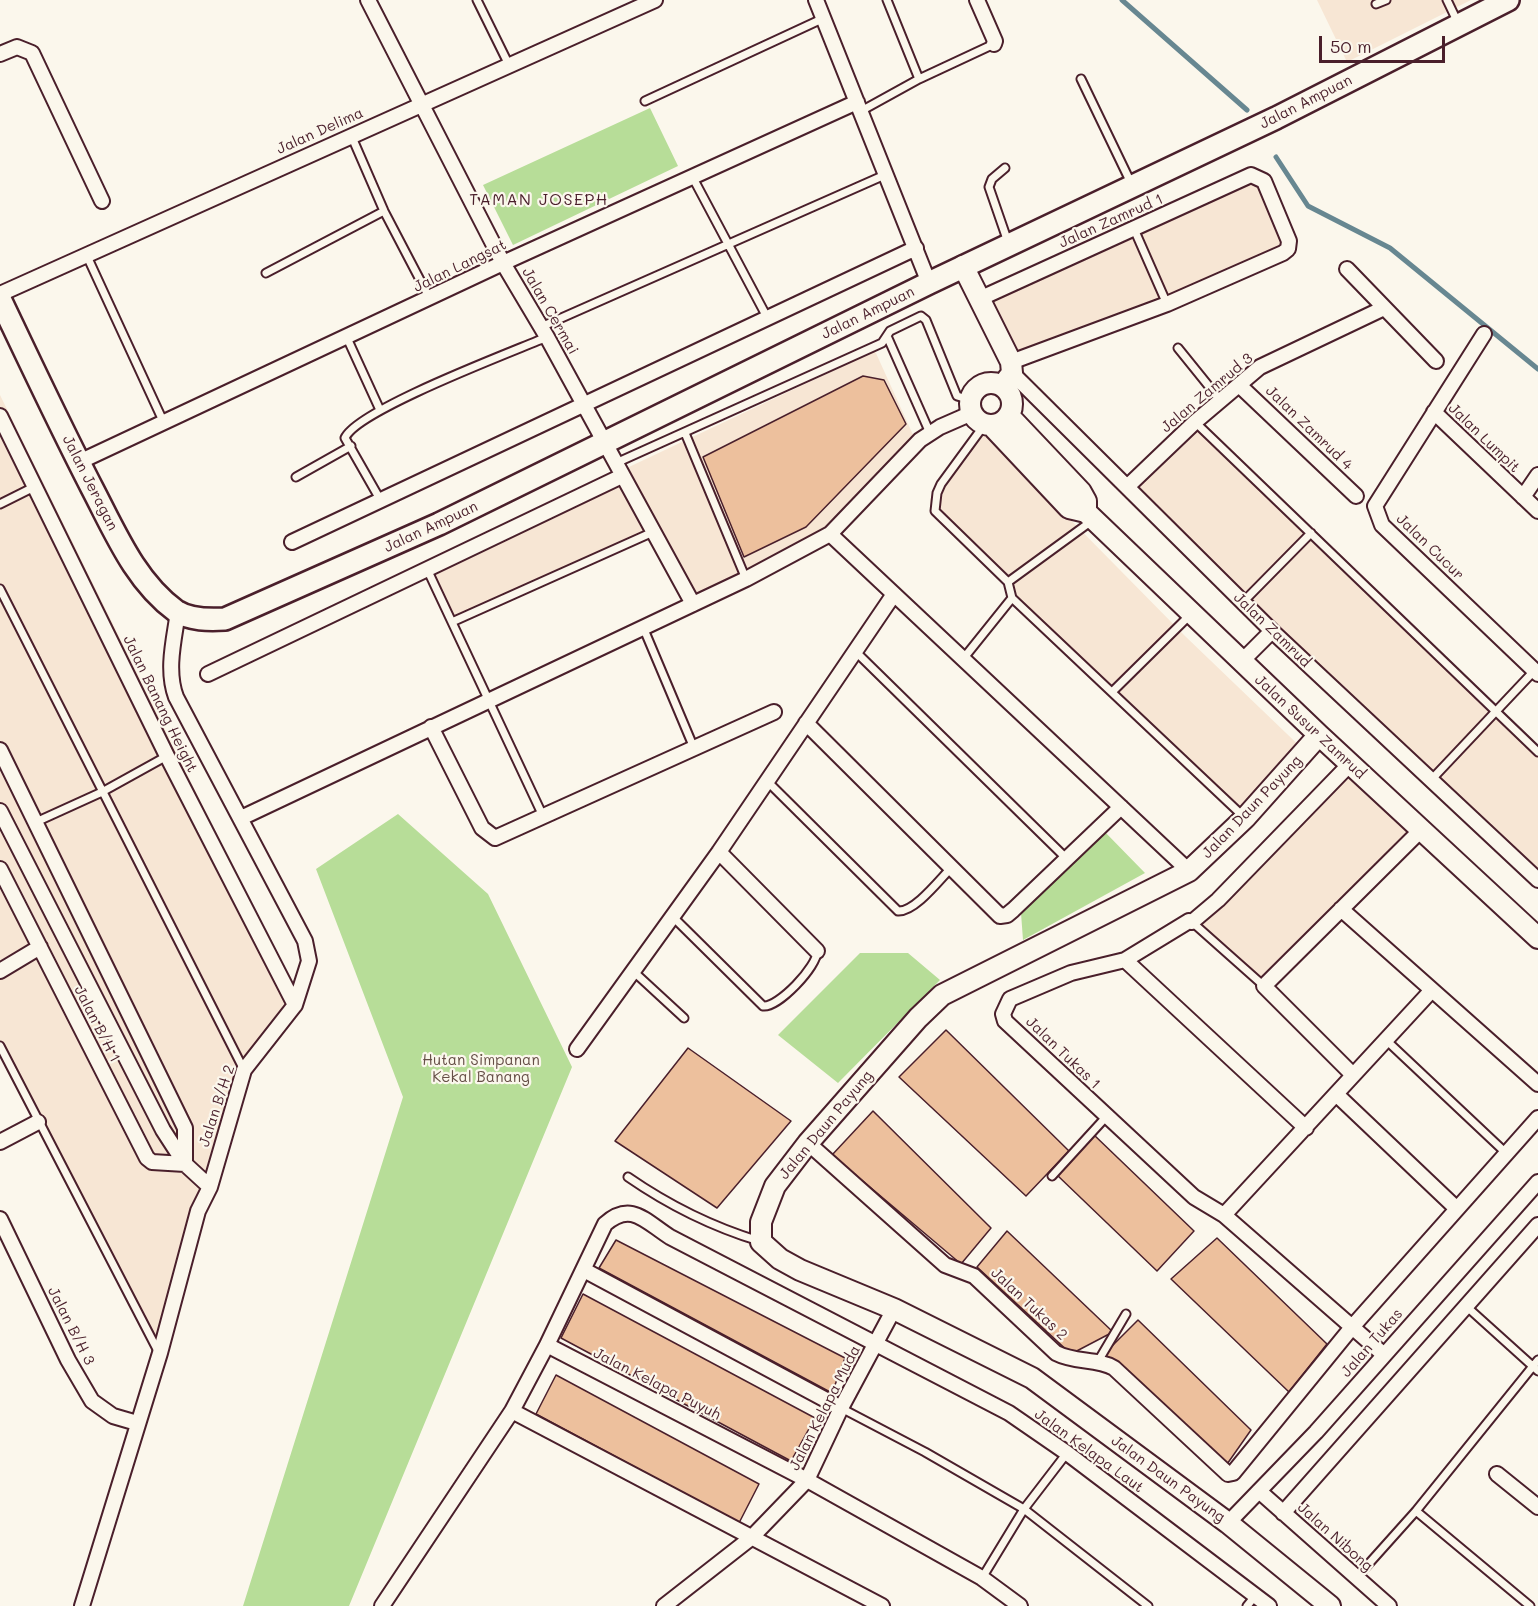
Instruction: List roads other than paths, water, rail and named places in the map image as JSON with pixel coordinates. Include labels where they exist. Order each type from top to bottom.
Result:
[{"type":"main road","name":"Jalan Ampuan","points":[[225,619],[439,524],[963,266],[1133,188],[1508,0]]},
{"type":"main road","name":"Jalan Jeragan","points":[[0,299],[79,462],[125,551],[146,584],[178,612],[196,618],[225,619]]},
{"type":"street","name":"Jalan Cermai","points":[[369,0],[503,263],[544,332],[693,604]]},
{"type":"street","name":"Jalan Delima","points":[[0,294],[655,0]]},
{"type":"street","points":[[816,0],[929,283]]},
{"type":"street","points":[[977,0],[995,40],[994,44]]},
{"type":"street","points":[[0,54],[17,47],[32,53],[102,201]]},
{"type":"street","name":"Jalan Langsat","points":[[79,462],[503,263],[859,106]]},
{"type":"street","name":"Jalan Zamrud 1","points":[[979,299],[1251,175],[1264,181],[1289,242],[1288,249],[1167,304]]},
{"type":"street","points":[[292,542],[916,248]]},
{"type":"street","name":"Jalan Zamrud","points":[[963,266],[979,299],[1008,374],[1127,487],[1272,631],[1538,880]]},
{"type":"street","points":[[1347,269],[1436,361]]},
{"type":"street","points":[[1090,516],[1069,508],[980,416],[977,388],[1167,304]]},
{"type":"street","name":"Jalan Zamrud 3","points":[[1127,487],[1196,422],[1260,367],[1384,308]]},
{"type":"street","name":"Jalan Cucur","points":[[1484,334],[1375,506],[1382,525],[1536,672]]},
{"type":"street","points":[[241,818],[488,699],[746,579],[830,534],[909,451],[930,433],[980,416],[1004,421],[1009,416],[1012,399],[1008,374]]},
{"type":"street","name":"Jalan Zamrud 4","points":[[1239,385],[1356,496]]},
{"type":"street","name":"Jalan Lumpit","points":[[1434,412],[1538,511]]},
{"type":"street","name":"Jalan Banang Height","points":[[0,416],[167,756],[295,1005]]},
{"type":"street","points":[[1009,416],[1081,492],[1090,516]]},
{"type":"street","points":[[208,674],[427,569],[619,469]]},
{"type":"street","points":[[1523,497],[1538,475]]},
{"type":"street","name":"Jalan Susur Zamrud","points":[[1090,516],[1241,662],[1538,938]]},
{"type":"street","points":[[830,534],[1189,871]]},
{"type":"street","points":[[577,1049],[719,852],[894,594]]},
{"type":"street","name":"Jalan B/H 2","points":[[82,1606],[160,1353],[198,1211],[210,1187],[243,1070],[295,1005],[309,961],[309,951],[171,685],[178,612]]},
{"type":"street","points":[[1241,662],[1272,631]]},
{"type":"street","points":[[431,727],[482,828],[490,837],[495,838],[774,712]]},
{"type":"street","points":[[806,723],[1000,915],[1007,915],[1121,807]]},
{"type":"street","name":"Jalan Daun Payung","points":[[1319,735],[1245,818],[1189,871],[942,995],[918,1018],[808,1143],[775,1186],[761,1222],[761,1242],[780,1259],[800,1270],[894,1310],[1032,1378],[1228,1523],[1330,1606]]},
{"type":"street","points":[[0,750],[185,1128],[185,1164]]},
{"type":"street","name":"Jalan Tukas 1","points":[[1350,764],[1218,900],[1192,922],[1188,921],[1125,960],[1071,973],[1010,999],[1003,1014],[1005,1020],[1106,1117],[1194,1197],[1224,1215],[1383,1354]]},
{"type":"street","points":[[0,811],[163,1130],[185,1164],[210,1187]]},
{"type":"street","points":[[14,840],[38,825]]},
{"type":"street","points":[[1353,1075],[1264,986],[1421,831]]},
{"type":"street","points":[[719,852],[817,951]]},
{"type":"street","name":"Jalan B/H 1","points":[[0,869],[147,1158],[152,1162],[185,1164]]},
{"type":"street","points":[[1341,909],[1538,1084]]},
{"type":"street","points":[[0,971],[40,947]]},
{"type":"street","points":[[1125,960],[1306,1128]]},
{"type":"street","points":[[1224,1215],[1432,990]]},
{"type":"street","points":[[1336,1094],[1457,1209]]},
{"type":"street","points":[[1353,1326],[1538,1118]]},
{"type":"street","points":[[0,1142],[38,1122]]},
{"type":"street","name":"Jalan Tukas 2","points":[[808,1143],[945,1265],[978,1279],[1056,1353],[1072,1360],[1114,1368],[1225,1473],[1233,1473],[1353,1326]]},
{"type":"street","name":"Jalan Tukas","points":[[1228,1523],[1316,1432],[1538,1182]]},
{"type":"street","name":"Jalan Kelapa Laut","points":[[547,1345],[605,1224],[617,1213],[633,1213],[670,1237],[1009,1413],[1067,1453],[1251,1600],[1269,1606]]},
{"type":"street","name":"Jalan B/H 3","points":[[0,1219],[68,1360],[92,1401],[113,1416],[137,1423]]},
{"type":"street","points":[[1283,1513],[1538,1225]]},
{"type":"street","points":[[584,1270],[841,1408]]},
{"type":"street","name":"Jalan Kelapa Muda","points":[[664,1606],[751,1539],[807,1480],[841,1408],[894,1310]]},
{"type":"street","points":[[382,1606],[512,1411],[547,1345]]},
{"type":"street","name":"Jalan Kelapa Puyuh","points":[[547,1345],[807,1480],[982,1578],[1020,1606]]},
{"type":"street","points":[[512,1411],[751,1539],[882,1606]]},
{"type":"street","points":[[1497,1474],[1536,1502]]},
{"type":"street","name":"Jalan Nibong","points":[[1258,1491],[1389,1606]]},
{"type":"lane","points":[[477,0],[509,65]]},
{"type":"lane","points":[[887,0],[919,79]]},
{"type":"lane","points":[[1376,4],[1386,0]]},
{"type":"lane","points":[[1447,0],[1459,25]]},
{"type":"lane","points":[[645,101],[824,18]]},
{"type":"lane","points":[[859,106],[994,44]]},
{"type":"lane","points":[[1081,79],[1133,188]]},
{"type":"lane","points":[[351,135],[384,211],[430,299]]},
{"type":"lane","points":[[1005,168],[992,179],[988,187],[1009,244]]},
{"type":"lane","points":[[381,502],[345,438],[348,430],[380,410],[729,244],[887,174]]},
{"type":"lane","points":[[693,178],[768,319]]},
{"type":"lane","points":[[266,273],[384,211]]},
{"type":"lane","points":[[1134,229],[1167,304]]},
{"type":"lane","points":[[86,254],[164,423]]},
{"type":"lane","points":[[619,469],[685,433],[882,343],[890,332],[924,317],[957,396],[980,416],[941,484],[935,502],[935,511],[1008,582],[1012,598],[1245,818]]},
{"type":"lane","points":[[887,336],[930,433]]},
{"type":"lane","points":[[347,338],[380,410]]},
{"type":"lane","points":[[1178,348],[1221,400]]},
{"type":"lane","points":[[1196,422],[1538,752]]},
{"type":"lane","points":[[685,433],[746,579]]},
{"type":"lane","points":[[296,477],[351,446]]},
{"type":"lane","points":[[0,504],[34,487]]},
{"type":"lane","points":[[1008,582],[1090,516]]},
{"type":"lane","points":[[452,622],[653,532]]},
{"type":"lane","points":[[1243,602],[1311,533]]},
{"type":"lane","points":[[427,569],[543,816]]},
{"type":"lane","points":[[0,589],[243,1070]]},
{"type":"lane","points":[[963,659],[1012,598]]},
{"type":"lane","points":[[1112,692],[1191,614]]},
{"type":"lane","points":[[643,627],[693,748]]},
{"type":"lane","points":[[855,651],[1067,859]]},
{"type":"lane","points":[[1432,779],[1536,672]]},
{"type":"lane","points":[[38,825],[167,756]]},
{"type":"lane","points":[[767,781],[898,911],[908,910],[916,904],[952,867]]},
{"type":"lane","points":[[672,916],[763,1006],[775,1004],[813,966],[817,951]]},
{"type":"lane","points":[[1192,922],[1264,986]]},
{"type":"lane","points":[[633,970],[684,1018]]},
{"type":"lane","points":[[1386,1040],[1506,1153]]},
{"type":"lane","points":[[0,1046],[160,1353]]},
{"type":"lane","points":[[1052,1176],[1106,1117]]},
{"type":"lane","points":[[627,1177],[657,1196],[703,1219],[761,1242]]},
{"type":"lane","points":[[1466,1305],[1535,1369]]},
{"type":"lane","points":[[1097,1363],[1126,1314]]},
{"type":"lane","points":[[1356,1578],[1416,1511],[1535,1369],[1538,1360]]},
{"type":"lane","points":[[841,1408],[925,1452],[1024,1509],[1148,1606]]},
{"type":"lane","points":[[982,1578],[1024,1509],[1067,1453]]},
{"type":"lane","points":[[1416,1511],[1530,1606]]},
{"type":"waterway","points":[[1122,0],[1247,110]]},
{"type":"waterway","points":[[1276,157],[1308,206],[1390,248],[1538,369]]},
{"type":"district","name":"TAMAN JOSEPH","points":[[539,200]]},
{"type":"park label","name":"Hutan Simpanan Kekal Banang","points":[[481,1068]]}]
